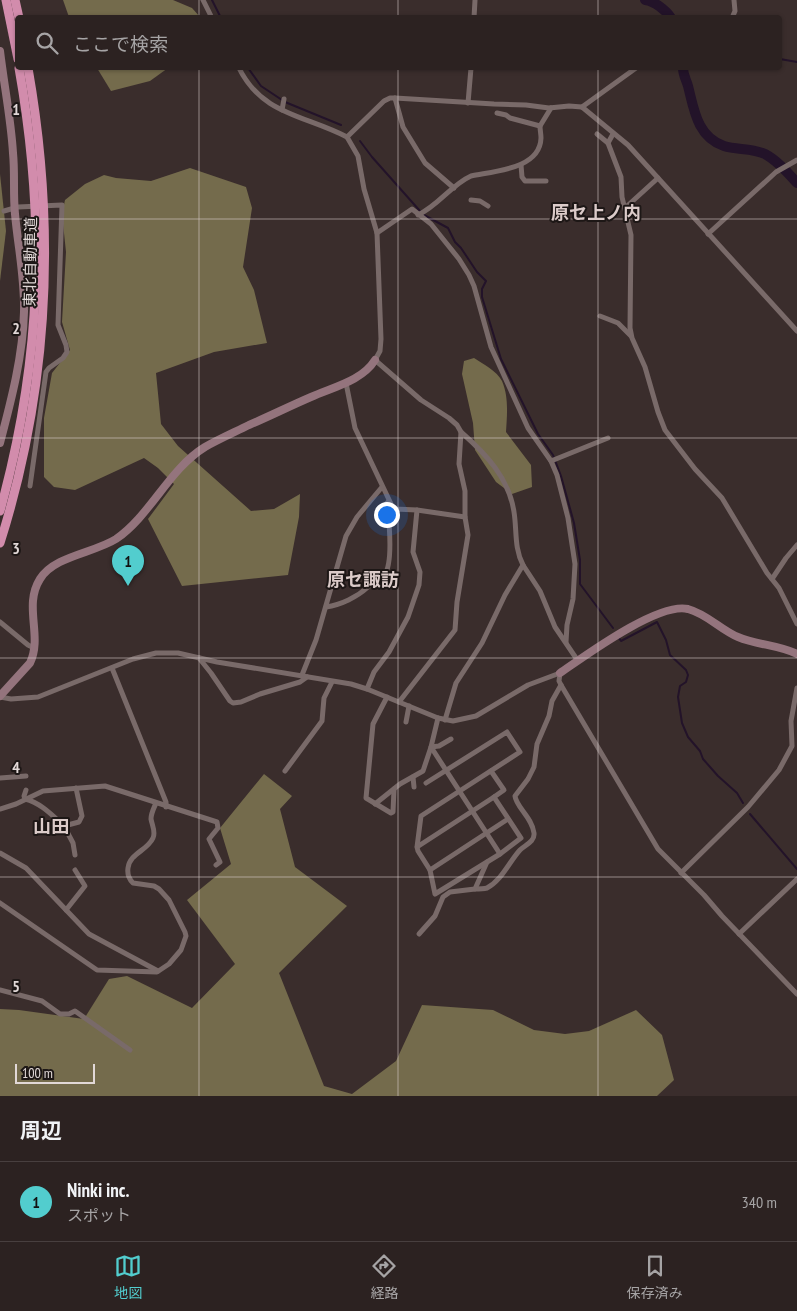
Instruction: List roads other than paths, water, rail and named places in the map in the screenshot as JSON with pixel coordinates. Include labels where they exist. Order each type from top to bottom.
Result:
[{"type":"highway","points":[[6,0],[15,44]]},
{"type":"highway","points":[[15,0],[18,15]]},
{"type":"highway","name":"東北自動車道","points":[[0,511],[24,408],[32,341],[36,280],[35,189],[31,144],[19,70]]},
{"type":"highway","name":"東北自動車道","points":[[0,543],[24,452],[34,400],[43,323],[46,236],[44,186],[39,134],[28,70]]},
{"type":"street","points":[[203,0],[210,15]]},
{"type":"street","points":[[474,15],[475,0]]},
{"type":"street","points":[[733,15],[735,1]]},
{"type":"street","points":[[0,51],[13,150],[16,207],[24,288],[24,320],[11,398],[0,443]]},
{"type":"street","points":[[240,70],[250,86],[271,105],[282,108],[347,137],[358,156],[364,189],[377,233],[380,351],[376,360],[363,373],[206,447],[183,465],[123,533],[106,544],[63,561],[47,571],[39,580],[32,598],[34,648],[30,663],[0,696],[11,699],[38,696],[133,659],[156,653],[178,653],[351,684],[438,718],[460,720],[476,716],[528,685],[560,673],[624,631],[665,612],[684,608],[696,612],[734,636],[786,649],[797,654]]},
{"type":"street","points":[[468,103],[471,70]]},
{"type":"street","points":[[582,107],[633,70]]},
{"type":"street","points":[[347,137],[384,101],[390,98],[551,108],[582,107],[628,145],[797,331]]},
{"type":"street","points":[[395,98],[403,127],[425,163],[454,188]]},
{"type":"street","points":[[282,108],[284,100]]},
{"type":"street","points":[[506,115],[508,105]]},
{"type":"street","points":[[418,215],[429,210],[464,179],[528,163],[536,153],[541,138],[540,126],[551,108]]},
{"type":"street","points":[[497,113],[540,126]]},
{"type":"street","points":[[597,134],[608,143],[621,176],[622,197],[631,235],[632,337]]},
{"type":"street","points":[[608,143],[613,134]]},
{"type":"street","points":[[708,234],[776,172],[797,160]]},
{"type":"street","points":[[521,165],[522,177],[525,181],[546,181]]},
{"type":"street","points":[[625,208],[658,178]]},
{"type":"street","points":[[471,200],[480,201],[488,206]]},
{"type":"street","points":[[4,211],[16,207],[62,205],[58,325],[66,345],[66,352],[63,358],[46,372],[30,486]]},
{"type":"street","points":[[377,233],[412,209],[431,224],[459,259],[469,275],[474,286],[491,348],[528,428],[554,460],[564,496],[575,564],[573,599],[567,625],[566,642]]},
{"type":"street","points":[[600,316],[618,323],[632,337],[645,367],[665,430],[695,469],[722,498],[767,573],[785,599],[797,624]]},
{"type":"street","points":[[376,360],[421,400],[453,422],[490,460],[508,486],[514,512],[519,557],[540,591],[554,627],[578,661]]},
{"type":"street","points":[[346,382],[352,422],[388,501],[395,509],[417,510],[465,517]]},
{"type":"street","points":[[399,702],[455,630],[457,602],[468,536],[465,517],[465,491],[460,464],[462,432]]},
{"type":"street","points":[[554,460],[608,438]]},
{"type":"street","points":[[199,658],[233,703],[300,682],[304,676],[316,640],[346,536],[357,518],[382,487]]},
{"type":"street","points":[[326,606],[334,606],[362,593],[371,584],[384,576],[388,568],[389,556],[388,501]]},
{"type":"street","points":[[367,689],[374,672],[389,652],[408,617],[419,585],[420,572],[413,552],[417,510]]},
{"type":"street","points":[[772,579],[797,546]]},
{"type":"street","points":[[445,720],[456,683],[482,643],[505,595],[523,565]]},
{"type":"street","points":[[0,622],[34,648]]},
{"type":"street","points":[[112,668],[166,802],[166,807]]},
{"type":"street","points":[[560,673],[559,681],[561,686],[658,849],[797,994]]},
{"type":"street","points":[[285,771],[322,721],[324,698],[332,682]]},
{"type":"street","points":[[419,934],[435,916],[443,897],[450,892],[485,889],[490,886],[521,849],[534,839],[528,815],[517,803],[515,796],[528,779],[534,767],[537,744],[552,701],[561,686]]},
{"type":"street","points":[[681,873],[748,807],[779,770],[792,746],[791,721],[797,688]]},
{"type":"street","points":[[386,697],[373,724],[366,798],[391,814],[393,812],[394,789]]},
{"type":"street","points":[[406,722],[409,706]]},
{"type":"street","points":[[375,804],[394,789],[423,771],[438,718]]},
{"type":"street","points":[[426,784],[507,732],[520,752],[421,816],[417,847],[430,870],[435,894],[500,854],[521,838],[494,797]]},
{"type":"street","points":[[431,747],[439,746],[450,739]]},
{"type":"street","points":[[431,747],[500,854]]},
{"type":"street","points":[[417,847],[504,790],[491,771]]},
{"type":"street","points":[[0,778],[26,776]]},
{"type":"street","points":[[413,776],[414,787]]},
{"type":"street","points":[[0,809],[43,790],[105,786],[116,788],[166,807],[217,822],[218,828],[209,839],[220,862],[216,865]]},
{"type":"street","points":[[64,826],[77,824],[82,820],[76,788]]},
{"type":"street","points":[[25,799],[26,790]]},
{"type":"street","points":[[25,799],[42,807],[64,826],[73,843],[75,855]]},
{"type":"street","points":[[0,903],[97,970],[158,971],[170,964],[182,950],[186,936],[184,926],[169,900],[159,889],[154,886],[133,883],[128,875],[129,863],[132,858],[147,846],[153,838],[151,818],[156,803]]},
{"type":"street","points":[[42,807],[53,809]]},
{"type":"street","points":[[430,870],[508,819]]},
{"type":"street","points":[[0,853],[26,868],[94,937],[158,971]]},
{"type":"street","points":[[475,889],[488,861]]},
{"type":"street","points":[[66,910],[85,886],[75,870]]},
{"type":"street","points":[[739,934],[797,879]]},
{"type":"street","points":[[1,991],[42,1001],[60,1014],[69,1014],[75,1010],[130,1050]]},
{"type":"waterway","points":[[212,0],[220,15]]},
{"type":"waterway","points":[[645,0],[660,6],[668,15]]},
{"type":"waterway","points":[[782,59],[797,62]]},
{"type":"waterway","points":[[249,70],[261,86],[285,102],[341,125]]},
{"type":"waterway","points":[[683,70],[695,113],[702,129],[708,136],[724,146],[765,154],[786,171],[797,183]]},
{"type":"waterway","points":[[360,141],[420,211]]},
{"type":"waterway","points":[[424,215],[448,228],[455,242],[486,281],[482,289],[482,297],[501,359],[538,434],[553,455],[561,476],[574,523],[580,560],[580,584],[613,628]]},
{"type":"waterway","points":[[619,638],[621,641],[657,622],[666,640],[670,655],[686,670],[688,675],[686,682],[680,686],[678,697],[682,723],[688,737],[700,751],[703,759],[737,793],[743,803]]},
{"type":"waterway","points":[[750,814],[797,869]]},
{"type":"place","name":"Ninki inc.","points":[[128,586]]},
{"type":"district","name":"原セ上ノ内","points":[[596,212]]},
{"type":"district","name":"原セ諏訪","points":[[363,579]]},
{"type":"district","name":"山田","points":[[51,826]]}]
